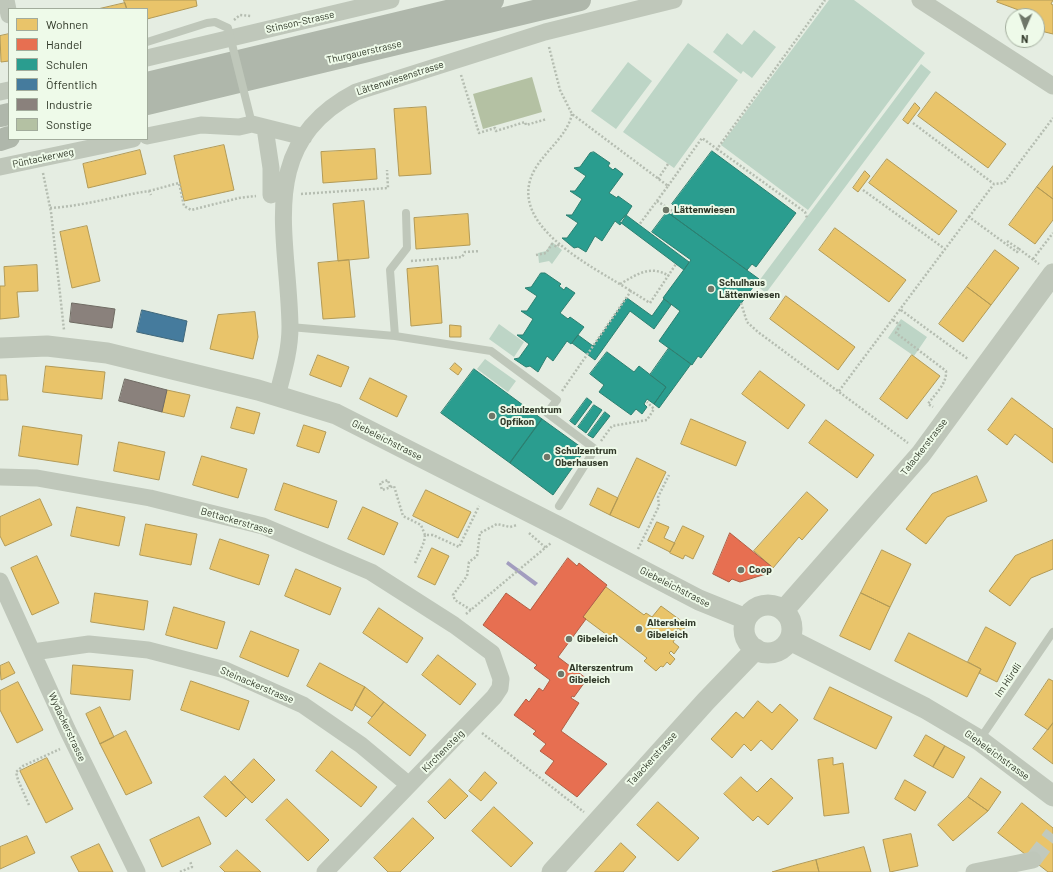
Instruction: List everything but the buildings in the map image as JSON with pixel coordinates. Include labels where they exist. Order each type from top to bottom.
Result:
[{"type":"main road","name":"Thurgauerstrasse","points":[[148,83],[493,0]]},
{"type":"main road","name":"Thurgauerstrasse","points":[[148,104],[580,0]]},
{"type":"street","points":[[6,0],[8,11]]},
{"type":"street","name":"Stinson-Strasse","points":[[148,58],[391,0]]},
{"type":"street","name":"Lättenwiesenstrasse","points":[[277,396],[288,356],[290,327],[282,208],[291,161],[304,137],[320,116],[335,103],[356,92],[545,32],[674,0]]},
{"type":"street","points":[[920,0],[1053,86]]},
{"type":"street","points":[[148,136],[201,125],[239,127],[256,123],[304,137]]},
{"type":"street","points":[[256,123],[271,168],[271,195]]},
{"type":"street","name":"Püntackerweg","points":[[0,167],[128,140]]},
{"type":"street","name":"Talackerstrasse","points":[[784,610],[921,454],[1049,271]]},
{"type":"street","name":"Giebeleichstrasse","points":[[0,348],[47,346],[107,353],[201,375],[336,414],[692,597],[746,620]]},
{"type":"street","name":"Bettackerstrasse","points":[[0,477],[37,478],[150,498],[263,526],[371,572],[454,625]]},
{"type":"street","name":"Wydackerstrasse","points":[[0,580],[74,743],[137,872]]},
{"type":"street","points":[[762,605],[777,606],[784,610],[791,620],[793,627],[790,640],[785,646],[771,653],[763,652],[749,644],[745,636],[744,628],[746,620],[755,608],[762,605]]},
{"type":"street","name":"Kirchensteig","points":[[325,872],[470,724],[500,688],[501,679],[492,653],[454,625]]},
{"type":"street","name":"Giebeleichstrasse","points":[[790,640],[925,708],[979,740],[1053,796]]},
{"type":"street","name":"Steinackerstrasse","points":[[33,652],[89,644],[148,650],[225,670],[303,705],[361,745],[409,785]]},
{"type":"street","name":"Talackerstrasse","points":[[552,872],[700,706],[756,649]]},
{"type":"street","points":[[974,872],[1004,869],[1033,860]]},
{"type":"lane","points":[[148,42],[207,23],[215,22],[228,28],[256,123]]},
{"type":"lane","points":[[395,336],[390,270],[406,248],[406,213]]},
{"type":"lane","points":[[290,327],[395,336],[491,351],[556,400],[547,413],[595,449],[559,506]]},
{"type":"lane","name":"Im Hürdli","points":[[979,740],[1053,632]]},
{"type":"path","points":[[717,149],[825,0]]},
{"type":"path","points":[[545,32],[560,90],[572,114],[668,186]]},
{"type":"path","points":[[460,71],[479,133],[495,128],[496,131],[525,122],[526,125],[546,119]]},
{"type":"path","points":[[572,114],[570,125],[536,169],[530,183],[528,196],[532,211],[538,222],[559,244],[650,304],[676,264]]},
{"type":"path","points":[[913,123],[994,184],[1004,183],[1053,118]]},
{"type":"path","points":[[639,225],[702,138],[805,212],[807,218]]},
{"type":"path","points":[[40,158],[50,208],[65,347]]},
{"type":"path","points":[[658,179],[668,164]]},
{"type":"path","points":[[300,194],[388,188],[387,170]]},
{"type":"path","points":[[50,208],[76,206],[149,191],[163,186],[179,183],[184,206],[190,210],[239,198],[271,195]]},
{"type":"path","points":[[839,391],[994,184]]},
{"type":"path","points":[[863,190],[945,249]]},
{"type":"path","points":[[149,191],[151,195]]},
{"type":"path","points":[[657,200],[674,212]]},
{"type":"path","points":[[969,217],[1017,252],[1019,249]]},
{"type":"path","points":[[1033,259],[1053,233]]},
{"type":"path","points":[[1007,241],[1049,271]]},
{"type":"path","points":[[536,255],[546,253],[552,244],[557,247],[559,244]]},
{"type":"path","points":[[402,254],[409,261],[462,257],[465,252],[480,250]]},
{"type":"path","points":[[620,284],[644,270],[664,272],[668,276]]},
{"type":"path","points":[[556,400],[631,291]]},
{"type":"path","points":[[741,303],[747,322],[758,332],[910,444],[913,440]]},
{"type":"path","points":[[901,310],[970,361]]},
{"type":"path","points":[[893,320],[900,325],[896,333],[946,371],[944,382],[928,404],[934,408]]},
{"type":"path","points":[[595,449],[612,426],[647,420],[654,409],[647,402]]},
{"type":"path","points":[[636,553],[659,506],[658,497],[669,475]]},
{"type":"path","points":[[390,487],[388,480],[380,483],[382,490],[394,486],[403,516],[421,525],[425,535],[424,542],[415,563]]},
{"type":"path","points":[[425,535],[433,535],[459,547],[482,500]]},
{"type":"path","points":[[471,610],[455,600],[453,597],[454,591],[467,576],[469,562],[477,556],[480,534],[497,524],[510,527],[518,525]]},
{"type":"path","points":[[524,529],[546,548]]},
{"type":"path","points":[[454,625],[554,541]]},
{"type":"path","points":[[470,724],[587,814]]},
{"type":"path","points":[[30,805],[16,776],[18,769],[74,743]]},
{"type":"path","points":[[180,872],[192,867],[190,861]]},
{"type":"green space","points":[[829,0],[854,0],[925,53],[808,210],[721,145]]},
{"type":"green space","points":[[754,30],[776,47],[752,78],[743,71],[741,74],[713,52],[727,33],[742,45]]},
{"type":"green space","points":[[688,43],[738,80],[674,168],[623,132]]},
{"type":"green space","points":[[628,62],[652,81],[616,129],[591,111]]},
{"type":"green space","points":[[921,64],[931,72],[766,293],[756,285]]},
{"type":"green space","points":[[552,242],[562,250],[552,264],[549,261],[539,263],[538,253],[546,251]]},
{"type":"green space","points":[[901,319],[927,337],[914,356],[888,338]]},
{"type":"green space","points":[[499,324],[524,342],[514,357],[489,339]]},
{"type":"green space","points":[[485,359],[516,381],[508,392],[477,369]]},
{"type":"shaded area","points":[[508,561],[538,583],[535,586],[506,564]]},
{"type":"tunnel","points":[[1033,860],[1053,834]]},
{"type":"place","name":"Lättenwiesen","points":[[666,210]]},
{"type":"place","name":"Schulhaus Lättenwiesen","points":[[711,289]]},
{"type":"place","name":"Schulzentrum Opfikon","points":[[492,416]]},
{"type":"place","name":"Schulzentrum Oberhausen","points":[[547,457]]},
{"type":"place","name":"Coop","points":[[741,570]]},
{"type":"place","name":"Altersheim Gibeleich","points":[[639,629]]},
{"type":"place","name":"Gibeleich","points":[[569,639]]},
{"type":"place","name":"Alterszentrum Gibeleich","points":[[561,674]]}]
